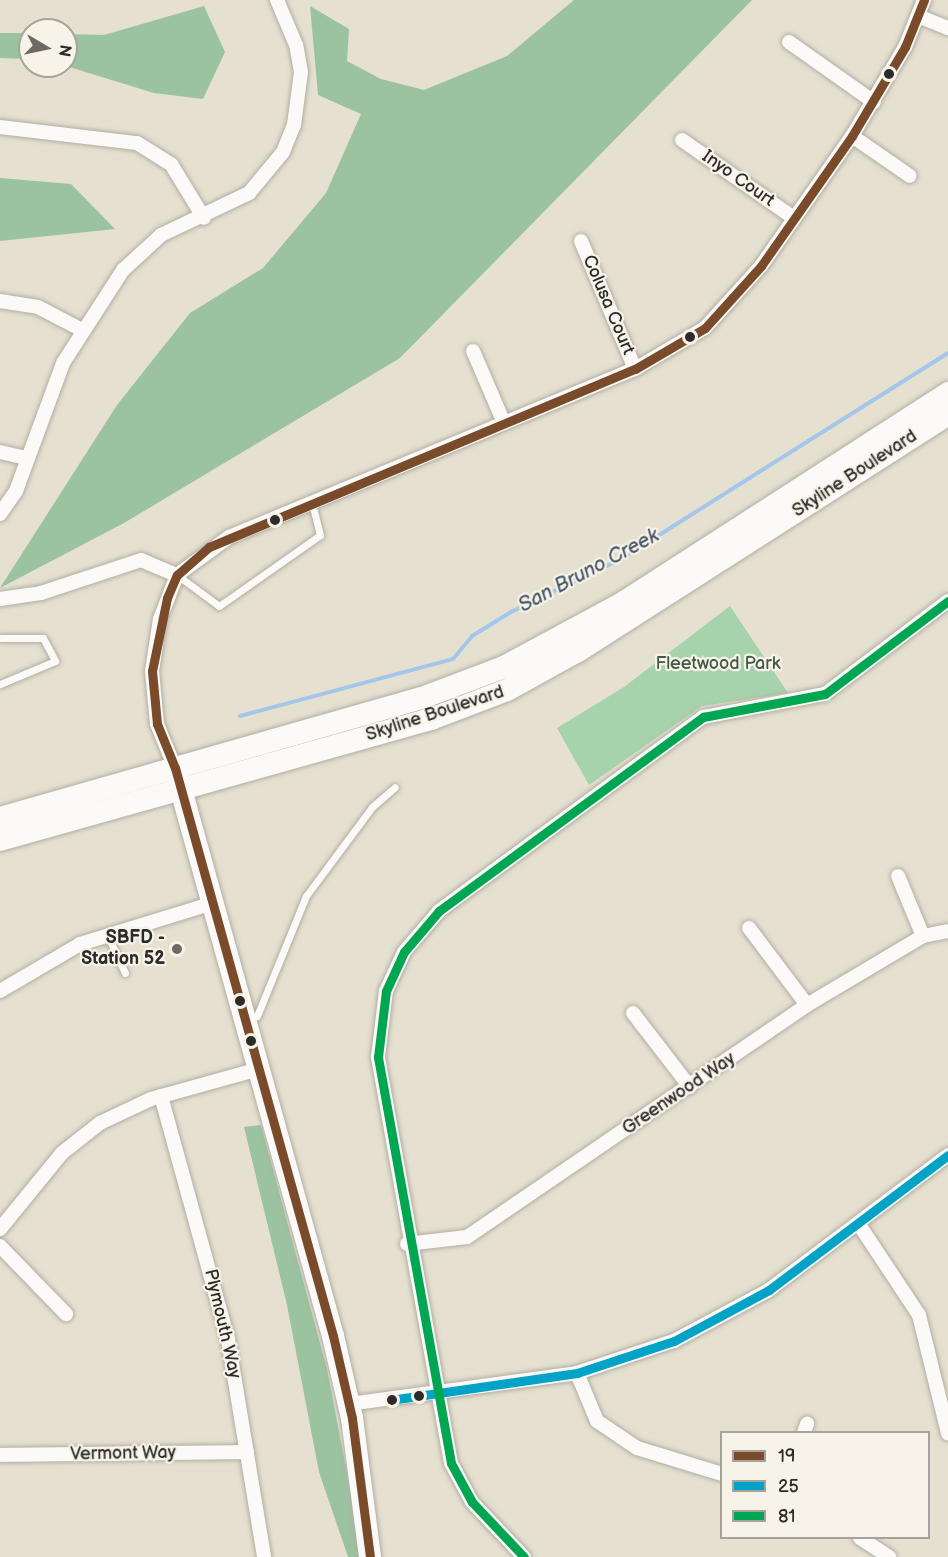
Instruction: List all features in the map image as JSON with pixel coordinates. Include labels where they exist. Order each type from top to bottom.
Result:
[{"type":"main road","name":"Skyline Boulevard","points":[[0,818],[427,696],[523,659],[630,598],[948,393]]},
{"type":"main road","name":"Skyline Boulevard","points":[[0,840],[457,711],[532,679],[948,414]]},
{"type":"main road","points":[[175,768],[349,1404],[364,1499],[370,1557]]},
{"type":"main road","points":[[364,1499],[381,1557]]},
{"type":"street","points":[[0,514],[16,491],[48,395],[82,330],[142,248],[249,193],[268,174],[294,125],[301,72],[296,45],[277,0]]},
{"type":"street","points":[[175,768],[158,724],[152,671],[160,619],[177,575],[209,547],[635,369],[683,344],[727,307],[852,136],[874,102],[924,0]]},
{"type":"street","points":[[918,16],[948,28]]},
{"type":"street","points":[[789,42],[874,102]]},
{"type":"street","points":[[0,127],[137,143],[171,165],[204,218]]},
{"type":"street","points":[[852,136],[910,176]]},
{"type":"street","name":"Inyo Court","points":[[682,140],[794,218]]},
{"type":"street","name":"Colusa Court","points":[[581,241],[635,369]]},
{"type":"street","points":[[0,301],[38,306],[82,330]]},
{"type":"street","points":[[473,351],[504,423]]},
{"type":"street","points":[[0,452],[27,458]]},
{"type":"street","points":[[0,599],[40,593],[141,560],[177,575]]},
{"type":"street","points":[[524,1557],[472,1502],[451,1463],[408,1244],[378,1057],[386,991],[404,952],[439,911],[703,717],[730,708],[797,703],[825,694],[948,601]]},
{"type":"street","points":[[898,876],[924,936]]},
{"type":"street","points":[[0,991],[54,957],[107,934],[213,903]]},
{"type":"street","points":[[749,928],[807,1005]]},
{"type":"street","name":"Greenwood Way","points":[[408,1244],[467,1237],[807,1005],[924,936],[948,931]]},
{"type":"street","points":[[633,1013],[690,1087]]},
{"type":"street","points":[[0,1229],[72,1144],[120,1112],[161,1096],[259,1069]]},
{"type":"street","name":"Plymouth Way","points":[[161,1096],[228,1339],[264,1557]]},
{"type":"street","points":[[349,1404],[578,1373],[722,1319],[948,1155]]},
{"type":"street","points":[[858,1222],[918,1315],[948,1433]]},
{"type":"street","points":[[0,1246],[66,1314]]},
{"type":"street","points":[[578,1373],[597,1422],[637,1448],[720,1473]]},
{"type":"street","name":"Vermont Way","points":[[0,1455],[247,1452]]},
{"type":"street","points":[[862,1539],[890,1557]]},
{"type":"lane","points":[[177,575],[219,606],[321,535],[312,503]]},
{"type":"lane","points":[[0,638],[43,638],[55,661],[0,684]]},
{"type":"lane","points":[[245,1019],[257,1016],[306,896],[372,807],[395,788]]},
{"type":"lane","points":[[107,934],[125,973]]},
{"type":"green space","points":[[574,0],[752,0],[400,358],[124,523],[0,588],[117,405],[190,313],[263,268],[326,193],[361,114],[318,95],[310,6],[349,29],[347,61],[381,79],[424,90],[507,56]]},
{"type":"green space","points":[[204,6],[225,52],[203,99],[154,93],[78,70],[78,34],[104,35]]},
{"type":"green space","points":[[0,33],[18,33],[18,59],[0,58]]},
{"type":"green space","points":[[0,178],[71,184],[115,229],[0,241]]},
{"type":"green space","name":"Fleetwood Park","points":[[730,606],[788,693],[702,706],[589,785],[557,728],[624,687]]},
{"type":"green space","points":[[261,1125],[327,1369],[363,1557],[348,1557],[319,1472],[287,1305],[244,1127]]},
{"type":"waterway","name":"San Bruno Creek","points":[[240,716],[453,659],[472,636],[511,612],[621,559],[948,353]]},
{"type":"transit line","name":"19","points":[[370,1557],[352,1418],[333,1336],[175,768],[157,724],[152,671],[167,598],[177,575],[209,547],[635,369],[705,328],[761,266],[852,136],[905,47],[924,0]]},
{"type":"transit line","name":"81","points":[[524,1557],[472,1502],[451,1463],[378,1057],[386,991],[404,952],[439,911],[703,717],[825,694],[948,601]]},
{"type":"transit line","name":"25","points":[[390,1400],[577,1373],[674,1341],[769,1290],[948,1155]]},
{"type":"place","name":"SBFD - Station 52","points":[[177,949]]}]
